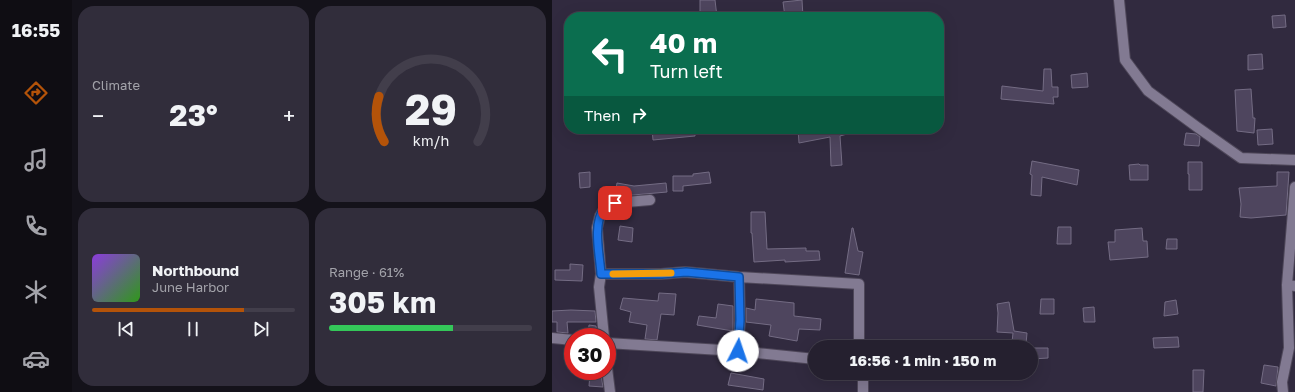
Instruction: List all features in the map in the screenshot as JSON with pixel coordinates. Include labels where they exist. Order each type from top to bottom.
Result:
[{"type":"street","points":[[1119,0],[1125,60],[1148,91],[1241,158],[1295,160]]},
{"type":"street","points":[[1283,392],[1282,382],[1289,348],[1295,187]]},
{"type":"street","points":[[603,328],[599,287],[601,274],[598,228],[600,216],[605,208],[615,203],[650,200]]},
{"type":"street","points":[[601,274],[662,274],[686,272],[739,277],[859,284],[859,340]]},
{"type":"street","points":[[738,351],[740,320],[739,277]]},
{"type":"street","points":[[552,338],[564,339]]},
{"type":"street","points":[[616,344],[738,351],[808,358]]},
{"type":"street","points":[[608,380],[610,392]]},
{"type":"street","points":[[863,380],[863,392]]},
{"type":"building","points":[[700,0],[715,0],[716,12],[700,12]]},
{"type":"building","points":[[802,0],[803,12],[784,12],[783,2]]},
{"type":"building","points":[[1285,15],[1286,27],[1273,28],[1272,16]]},
{"type":"building","points":[[1262,54],[1263,69],[1248,70],[1248,55]]},
{"type":"building","points":[[1044,69],[1051,69],[1052,87],[1058,87],[1058,97],[1053,97],[1054,104],[1001,99],[1002,86],[1043,91]]},
{"type":"building","points":[[1087,73],[1088,87],[1072,88],[1071,75]]},
{"type":"building","points":[[1251,89],[1253,118],[1255,118],[1254,133],[1237,131],[1235,90]]},
{"type":"building","points":[[1272,129],[1273,144],[1258,145],[1257,130]]},
{"type":"building","points":[[1186,133],[1196,134],[1200,137],[1199,146],[1184,145]]},
{"type":"building","points":[[652,134],[695,134],[695,136],[653,140]]},
{"type":"building","points":[[798,134],[847,134],[840,136],[842,165],[831,166],[830,137],[799,143]]},
{"type":"building","points":[[1032,161],[1079,170],[1077,185],[1042,177],[1041,196],[1031,195],[1032,175],[1030,174]]},
{"type":"building","points":[[1188,162],[1202,162],[1202,190],[1189,190]]},
{"type":"building","points":[[1129,165],[1148,165],[1148,180],[1130,180]]},
{"type":"building","points":[[590,172],[590,187],[580,188],[579,173]]},
{"type":"building","points":[[709,172],[711,183],[683,186],[683,191],[673,191],[673,176],[693,176],[693,174]]},
{"type":"building","points":[[1277,172],[1289,172],[1286,215],[1251,218],[1240,217],[1241,204],[1239,188],[1277,186]]},
{"type":"building","points":[[617,183],[634,186],[666,183],[667,192],[622,196],[615,195]]},
{"type":"building","points":[[751,212],[765,212],[767,249],[806,248],[806,251],[819,251],[820,260],[754,262],[751,233]]},
{"type":"building","points":[[620,226],[633,228],[632,242],[618,240]]},
{"type":"building","points":[[1058,227],[1071,227],[1071,244],[1057,244]]},
{"type":"building","points":[[852,228],[858,251],[863,252],[859,275],[845,273]]},
{"type":"building","points":[[1142,228],[1143,241],[1147,241],[1148,257],[1110,260],[1108,242],[1115,242],[1115,230]]},
{"type":"building","points":[[1167,239],[1177,239],[1177,249],[1166,249]]},
{"type":"building","points":[[570,264],[583,265],[582,281],[555,280],[555,270],[570,270]]},
{"type":"building","points":[[659,293],[676,294],[674,315],[661,314],[657,340],[645,339],[647,325],[629,322],[631,312],[620,309],[623,298],[658,301]]},
{"type":"building","points":[[756,299],[794,303],[794,316],[821,319],[820,330],[799,329],[797,341],[769,336],[771,325],[746,322],[746,308],[755,310]]},
{"type":"building","points":[[1041,299],[1054,299],[1054,314],[1040,314]]},
{"type":"building","points":[[1176,300],[1178,314],[1164,316],[1165,302]]},
{"type":"building","points":[[1009,302],[1014,331],[1027,333],[1026,340],[1012,340],[1013,333],[997,332],[997,304]]},
{"type":"building","points":[[718,304],[733,306],[733,331],[697,325],[699,316],[716,318]]},
{"type":"building","points":[[1094,307],[1095,322],[1084,322],[1083,308]]},
{"type":"building","points":[[552,311],[595,311],[596,322],[567,322],[568,328],[564,328],[564,333],[557,332],[557,322],[552,322]]},
{"type":"building","points":[[589,325],[596,326],[596,328],[589,328]]},
{"type":"building","points":[[1178,337],[1179,347],[1154,348],[1153,338]]},
{"type":"building","points":[[1038,348],[1048,348],[1048,358],[1038,359]]},
{"type":"building","points":[[1264,365],[1278,367],[1276,386],[1261,383]]},
{"type":"building","points":[[1193,370],[1204,370],[1203,392],[1193,392]]},
{"type":"building","points":[[731,373],[764,379],[763,390],[728,385]]},
{"type":"building","points":[[590,380],[602,380],[603,387],[589,386]]},
{"type":"slow traffic","points":[[613,274],[671,273]]},
{"type":"route","points":[[615,203],[605,208],[600,216],[598,228],[601,274],[662,274],[686,272],[739,277],[740,320],[738,351]]}]
